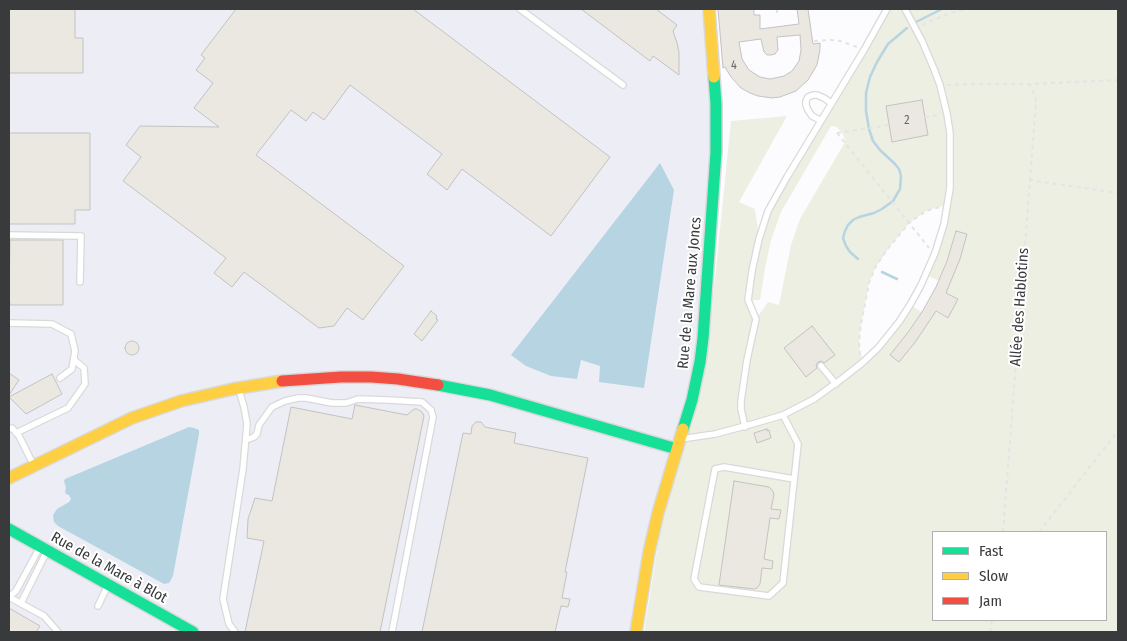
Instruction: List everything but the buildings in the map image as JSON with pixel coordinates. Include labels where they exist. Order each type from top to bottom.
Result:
[{"type":"street","name":"Rue de la Mare aux Joncs","points":[[636,632],[658,513],[692,400],[703,338],[716,152],[716,104],[709,9]]},
{"type":"street","points":[[9,478],[132,418],[181,401],[238,388],[288,380],[341,377],[371,377],[426,383],[490,395],[679,444]]},
{"type":"street","name":"Rue de la Mare à Blot","points":[[9,530],[193,632]]},
{"type":"lane","points":[[520,9],[623,85]]},
{"type":"lane","points":[[745,427],[741,401],[756,319],[748,300],[759,239],[768,211],[786,177],[887,9]]},
{"type":"lane","points":[[679,444],[783,415],[814,399],[862,363],[888,335],[921,286],[935,253],[944,224],[950,188],[950,133],[940,85],[929,55],[905,9]]},
{"type":"lane","points":[[820,120],[812,116],[808,110],[806,101],[808,97],[817,95],[831,103]]},
{"type":"lane","points":[[9,235],[81,236],[80,282]]},
{"type":"lane","points":[[9,323],[52,324],[71,334],[75,351],[72,369],[60,378]]},
{"type":"lane","points":[[16,433],[68,408],[85,384],[84,368],[74,360]]},
{"type":"lane","points":[[821,366],[836,384]]},
{"type":"lane","points":[[235,632],[229,624],[222,599],[246,440],[247,424],[238,388]]},
{"type":"lane","points":[[246,440],[257,434],[259,424],[272,406],[298,398],[339,403],[358,399],[422,402],[431,410],[433,417],[392,632]]},
{"type":"lane","points":[[783,415],[798,444],[783,583],[770,596],[699,587],[694,579],[714,470],[724,467],[794,479]]},
{"type":"lane","points":[[9,429],[12,428],[19,436],[34,466]]},
{"type":"lane","points":[[44,549],[16,592],[9,597],[44,616],[58,632]]},
{"type":"lane","points":[[20,603],[44,549]]},
{"type":"lane","points":[[98,606],[108,585]]},
{"type":"path","points":[[777,9],[777,15]]},
{"type":"path","points":[[916,29],[931,20],[966,9]]},
{"type":"path","points":[[814,41],[840,41],[864,50]]},
{"type":"path","points":[[940,85],[1118,80]]},
{"type":"path","name":"Allée des Hablotins","points":[[1003,531],[1036,102],[1035,95],[1029,84]]},
{"type":"path","points":[[924,117],[947,114]]},
{"type":"path","points":[[889,125],[837,133],[931,251],[935,253]]},
{"type":"path","points":[[1029,180],[1118,193]]},
{"type":"path","points":[[862,363],[859,342],[860,324],[871,275],[886,251],[909,223],[926,211],[947,206]]},
{"type":"path","points":[[1039,531],[1118,431]]},
{"type":"shaded area","points":[[9,9],[709,9],[715,75],[703,338],[636,632],[9,632]]},
{"type":"shaded area","points":[[887,9],[1118,9],[1118,632],[644,632],[659,537],[707,357],[731,121],[787,116],[739,202],[755,209],[759,237],[768,211]],"holes":[[[831,126],[837,127],[842,133],[845,142],[800,219],[791,245],[779,305],[768,302],[756,319],[749,300],[760,300],[771,240],[781,212]],[[947,206],[926,275],[939,281],[956,231],[967,234],[961,254],[944,292],[958,299],[947,318],[934,311],[890,355],[922,312],[910,305],[863,362],[859,342],[861,324],[869,283],[875,268],[909,223],[926,211]]]},
{"type":"water","points":[[660,163],[674,190],[644,388],[599,382],[600,366],[581,360],[577,379],[551,376],[526,366],[511,355]]},
{"type":"water","points":[[189,427],[199,430],[199,434],[173,576],[169,583],[164,584],[58,526],[54,522],[53,515],[57,509],[71,499],[65,491],[65,479]]},
{"type":"waterway","points":[[914,23],[942,9]]},
{"type":"waterway","points":[[858,259],[850,252],[843,238],[848,225],[853,220],[874,213],[893,201],[900,189],[901,176],[899,169],[873,141],[866,111],[866,93],[870,77],[888,44],[907,28]]},
{"type":"waterway","points":[[882,272],[897,279]]},
{"type":"traffic: fast","points":[[683,429],[692,400],[703,338],[716,152],[714,77]]},
{"type":"traffic: fast","points":[[438,385],[490,395],[677,449]]},
{"type":"traffic: fast","points":[[9,529],[193,632]]},
{"type":"traffic: slow","points":[[709,9],[714,77]]},
{"type":"traffic: slow","points":[[9,478],[132,418],[181,401],[233,389],[282,381]]},
{"type":"traffic: slow","points":[[636,632],[649,552],[658,513],[683,429]]},
{"type":"traffic: jam","points":[[282,381],[371,377],[438,385]]}]
